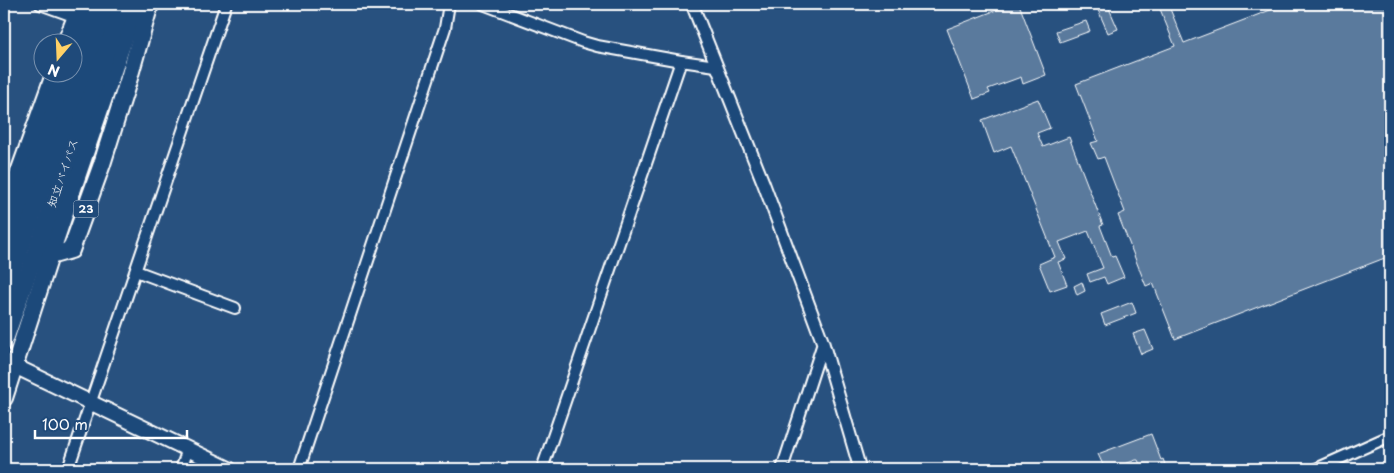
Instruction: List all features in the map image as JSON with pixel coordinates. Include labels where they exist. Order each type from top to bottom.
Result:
[{"type":"highway","points":[[82,32],[92,4]]},
{"type":"highway","name":"知立バイパス","points":[[4,296],[107,4]]},
{"type":"highway","name":"知立バイパス","points":[[4,342],[123,4]]},
{"type":"highway","name":"23","points":[[4,398],[9,364],[50,256],[136,4]]},
{"type":"highway","name":"23","points":[[50,256],[71,250],[102,164],[150,4]]},
{"type":"highway","points":[[70,32],[78,10]]},
{"type":"highway","points":[[4,214],[51,82]]},
{"type":"highway","points":[[4,256],[65,82]]},
{"type":"main road","points":[[9,364],[229,469]]},
{"type":"street","points":[[40,4],[78,10]]},
{"type":"street","points":[[68,469],[226,4]]},
{"type":"street","points":[[298,469],[445,28],[449,4]]},
{"type":"street","points":[[483,4],[597,46],[716,66]]},
{"type":"street","points":[[692,4],[763,182],[823,343],[860,469]]},
{"type":"street","points":[[542,469],[681,61]]},
{"type":"street","points":[[136,271],[235,308]]},
{"type":"street","points":[[782,469],[823,343]]},
{"type":"street","points":[[1316,469],[1390,436]]},
{"type":"street","points":[[181,469],[188,449]]},
{"type":"building","points":[[1012,4],[1019,4],[1046,75],[1023,84],[1021,77],[988,89],[990,93],[974,99],[947,29]]},
{"type":"building","points":[[1158,4],[1168,4],[1184,43],[1286,4],[1390,4],[1390,256],[1175,339],[1153,283],[1146,286],[1118,215],[1125,212],[1104,157],[1098,159],[1091,143],[1098,141],[1076,84],[1175,46]]},
{"type":"building","points":[[1108,6],[1118,29],[1108,33],[1098,10]]},
{"type":"building","points":[[1086,21],[1090,31],[1060,42],[1056,31]]},
{"type":"building","points":[[1038,99],[1050,128],[1037,133],[1043,147],[1069,137],[1103,225],[1100,226],[1112,257],[1115,256],[1124,277],[1107,284],[1104,277],[1090,282],[1087,274],[1103,268],[1088,231],[1059,242],[1066,259],[1058,262],[1067,285],[1050,291],[1039,264],[1055,257],[1011,146],[994,153],[982,120]]},
{"type":"building","points":[[1082,282],[1085,291],[1077,295],[1074,286]]},
{"type":"building","points":[[1132,302],[1136,313],[1105,325],[1101,314]]},
{"type":"building","points":[[1145,330],[1153,349],[1141,354],[1133,334]]},
{"type":"building","points":[[1151,434],[1161,460],[1163,459],[1166,467],[1142,469],[1138,460],[1136,460],[1114,468],[1113,465],[1105,468],[1098,454]]}]
